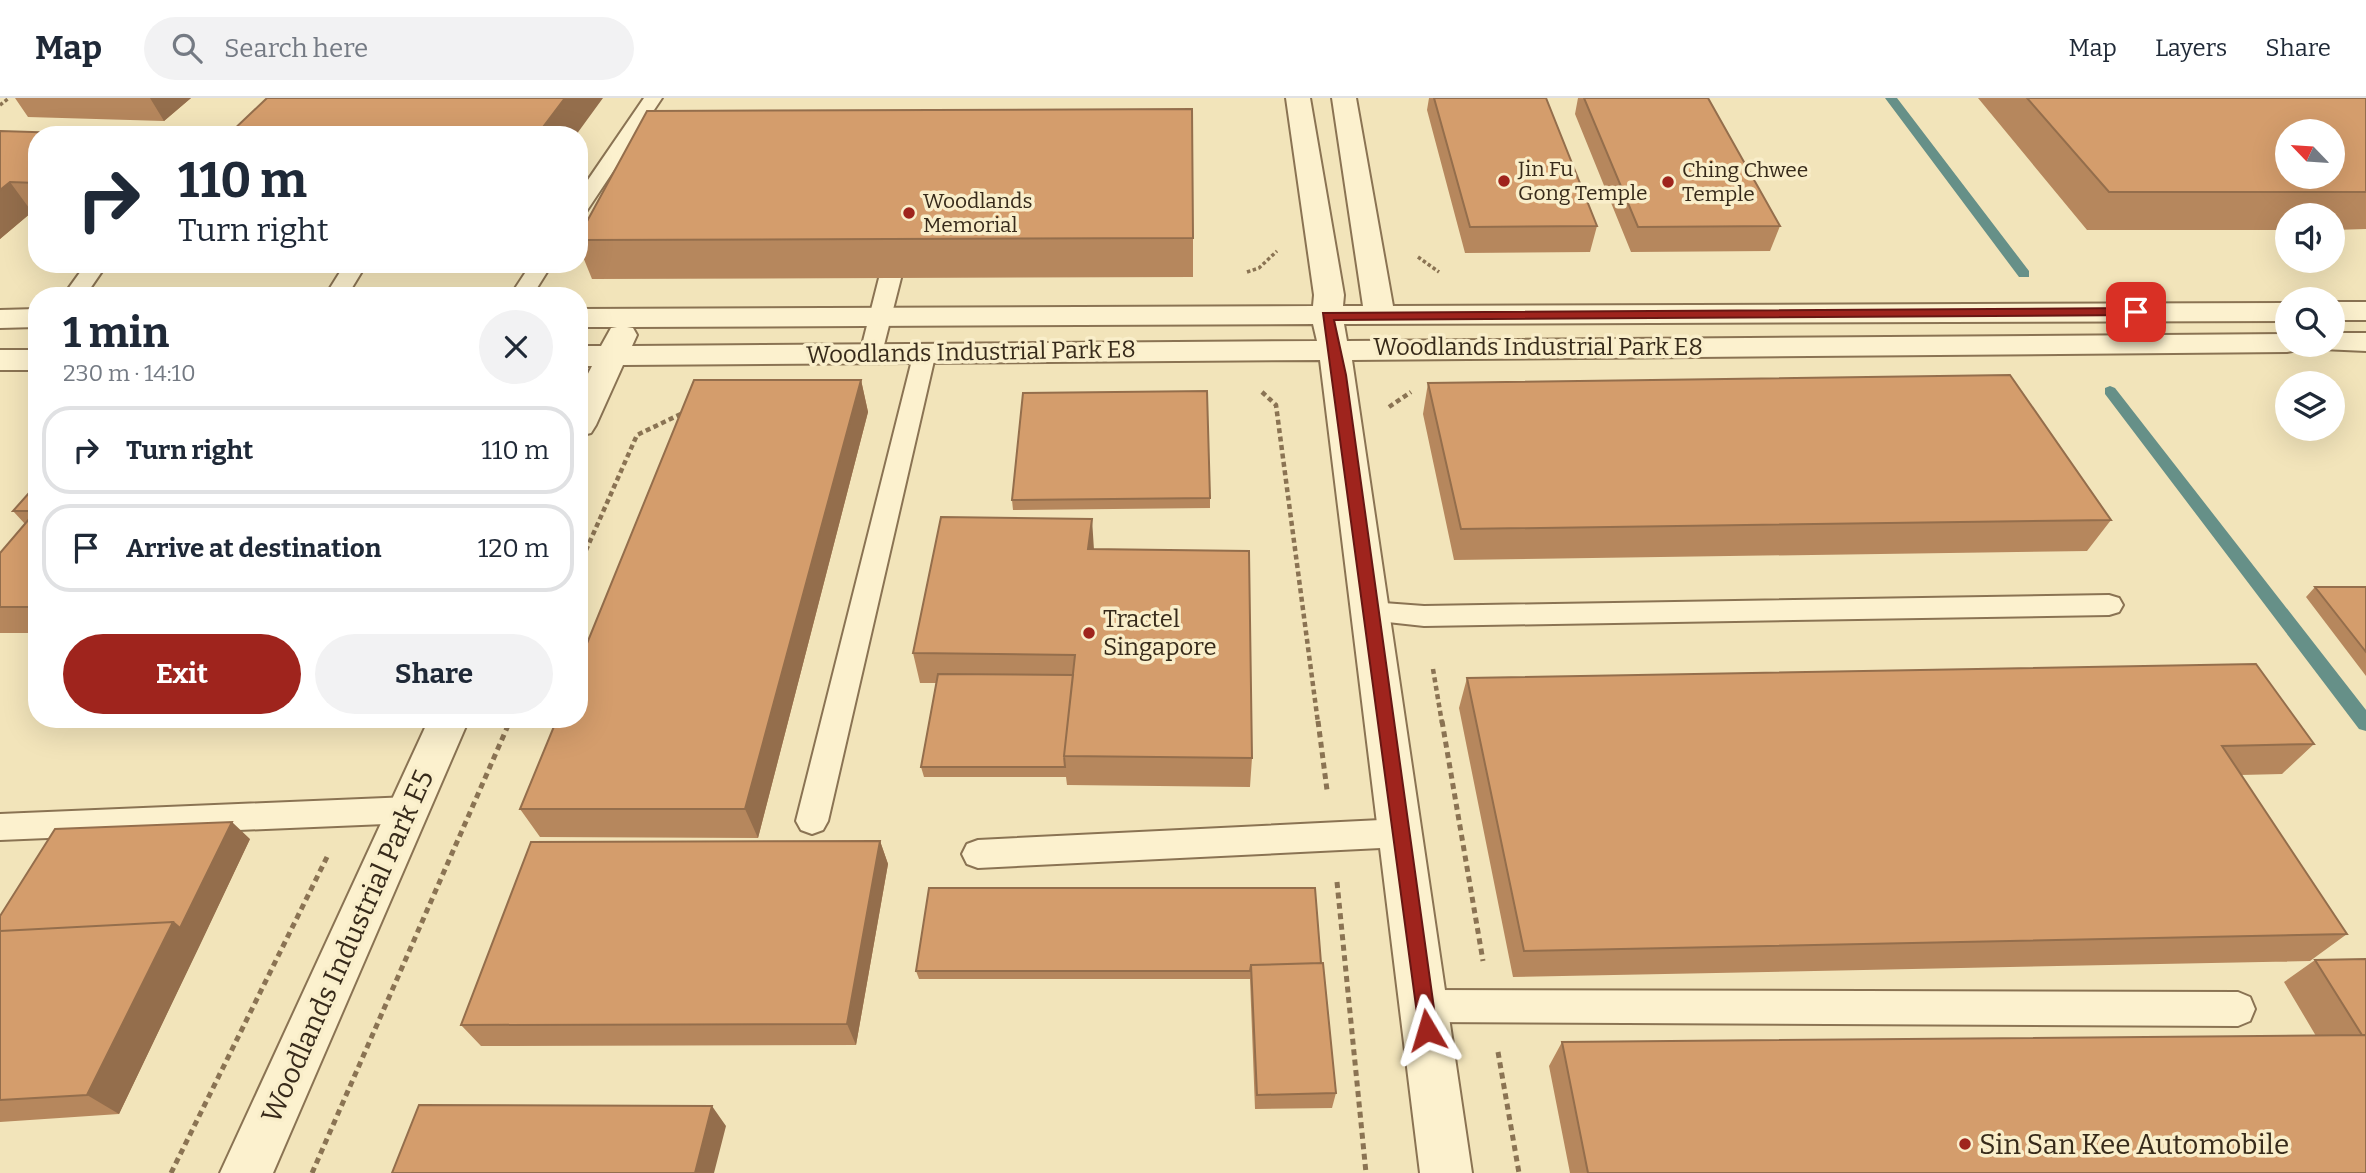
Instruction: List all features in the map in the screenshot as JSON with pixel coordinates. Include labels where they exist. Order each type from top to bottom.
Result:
[{"type":"street","points":[[1298,98],[1329,295],[1330,332],[1339,375],[1446,1173]]},
{"type":"street","points":[[1330,332],[1380,317],[1344,98]]},
{"type":"street","points":[[2345,311],[2366,311]]},
{"type":"street","name":"Woodlands Industrial Park E8","points":[[1380,317],[2275,312]]},
{"type":"street","name":"Woodlands Industrial Park E8","points":[[588,318],[881,317],[1330,332],[2275,342]]},
{"type":"street","points":[[0,318],[28,318]]},
{"type":"street","points":[[588,406],[631,318]]},
{"type":"street","name":"Woodlands Industrial Park E8","points":[[588,356],[925,352],[1330,332]]},
{"type":"street","points":[[2345,342],[2366,342]]},
{"type":"street","points":[[0,360],[28,360]]},
{"type":"street","name":"Woodlands Industrial Park E5","points":[[246,1173],[445,728]]},
{"type":"lane","points":[[588,195],[653,98]]},
{"type":"lane","points":[[871,353],[890,278]]},
{"type":"lane","points":[[813,821],[925,352]]},
{"type":"lane","points":[[1370,612],[1424,616],[2109,605]]},
{"type":"lane","points":[[0,827],[409,810]]},
{"type":"lane","points":[[978,854],[1401,833]]},
{"type":"lane","points":[[1424,1006],[2238,1009]]},
{"type":"path","points":[[0,105],[9,98]]},
{"type":"path","points":[[1247,273],[1259,268],[1278,251],[1276,238]]},
{"type":"path","points":[[1415,253],[1442,274]]},
{"type":"path","points":[[1258,388],[1276,404],[1333,838],[1366,1173]]},
{"type":"path","points":[[1382,412],[1419,388]]},
{"type":"path","points":[[588,546],[637,435],[697,406]]},
{"type":"path","points":[[1424,616],[1519,1173]]},
{"type":"path","points":[[313,1173],[507,728]]},
{"type":"path","points":[[171,1173],[348,812]]},
{"type":"building","points":[[267,98],[565,98],[544,126],[237,126]]},
{"type":"building","name":"Jin Fu Gong Temple","points":[[1434,98],[1546,98],[1597,226],[1470,227]]},
{"type":"building","name":"Ching Chwee Temple","points":[[1584,98],[1708,98],[1780,226],[1638,227]]},
{"type":"building","points":[[2027,98],[2366,98],[2366,192],[2109,192]]},
{"type":"building","name":"Woodlands Memorial","points":[[1192,109],[1193,238],[588,240],[588,219],[647,111]]},
{"type":"building","points":[[0,131],[28,132],[28,183],[10,182],[0,190]]},
{"type":"building","points":[[2010,375],[2111,520],[1461,529],[1428,383]]},
{"type":"building","points":[[694,380],[861,380],[745,809],[520,809],[553,728],[588,728],[588,641]]},
{"type":"building","points":[[1207,391],[1210,498],[1012,500],[1023,393]]},
{"type":"building","points":[[28,494],[28,511],[13,511]]},
{"type":"building","name":"Tractel Singapore","points":[[941,517],[1092,519],[1088,549],[1249,551],[1252,758],[1064,756],[1075,655],[913,653]]},
{"type":"building","points":[[28,520],[28,607],[0,607],[0,553]]},
{"type":"building","points":[[2315,587],[2366,587],[2366,652]]},
{"type":"building","points":[[2256,664],[2314,744],[2222,746],[2347,934],[1524,951],[1467,678]]},
{"type":"building","points":[[938,674],[1073,675],[1065,767],[921,767]]},
{"type":"building","points":[[232,822],[180,928],[173,922],[0,931],[0,916],[55,829]]},
{"type":"building","points":[[880,841],[847,1024],[461,1025],[531,842]]},
{"type":"building","points":[[929,888],[1315,888],[1321,963],[1251,965],[1250,971],[916,971]]},
{"type":"building","points":[[173,922],[87,1095],[0,1100],[0,931]]},
{"type":"building","points":[[2366,959],[2366,1035],[2362,1035],[2315,960]]},
{"type":"building","points":[[1323,963],[1336,1093],[1257,1095],[1251,965]]},
{"type":"building","name":"Sin San Kee Automobile","points":[[2366,1035],[2366,1173],[1588,1173],[1562,1042]]},
{"type":"building","points":[[419,1105],[712,1106],[695,1173],[392,1173]]},
{"type":"waterway","points":[[1891,98],[2024,274]]},
{"type":"waterway","points":[[2110,391],[2366,724]]},
{"type":"place","name":"Jin Fu Gong Temple","points":[[1504,181]]},
{"type":"place","name":"Ching Chwee Temple","points":[[1668,182]]},
{"type":"place","name":"Woodlands Memorial","points":[[909,213]]},
{"type":"place","name":"Tractel Singapore","points":[[1089,633]]},
{"type":"place","name":"Sin San Kee Automobile","points":[[1965,1144]]},
{"type":"route","points":[[1427,1030],[1339,375],[1327,316],[2136,312]]}]
